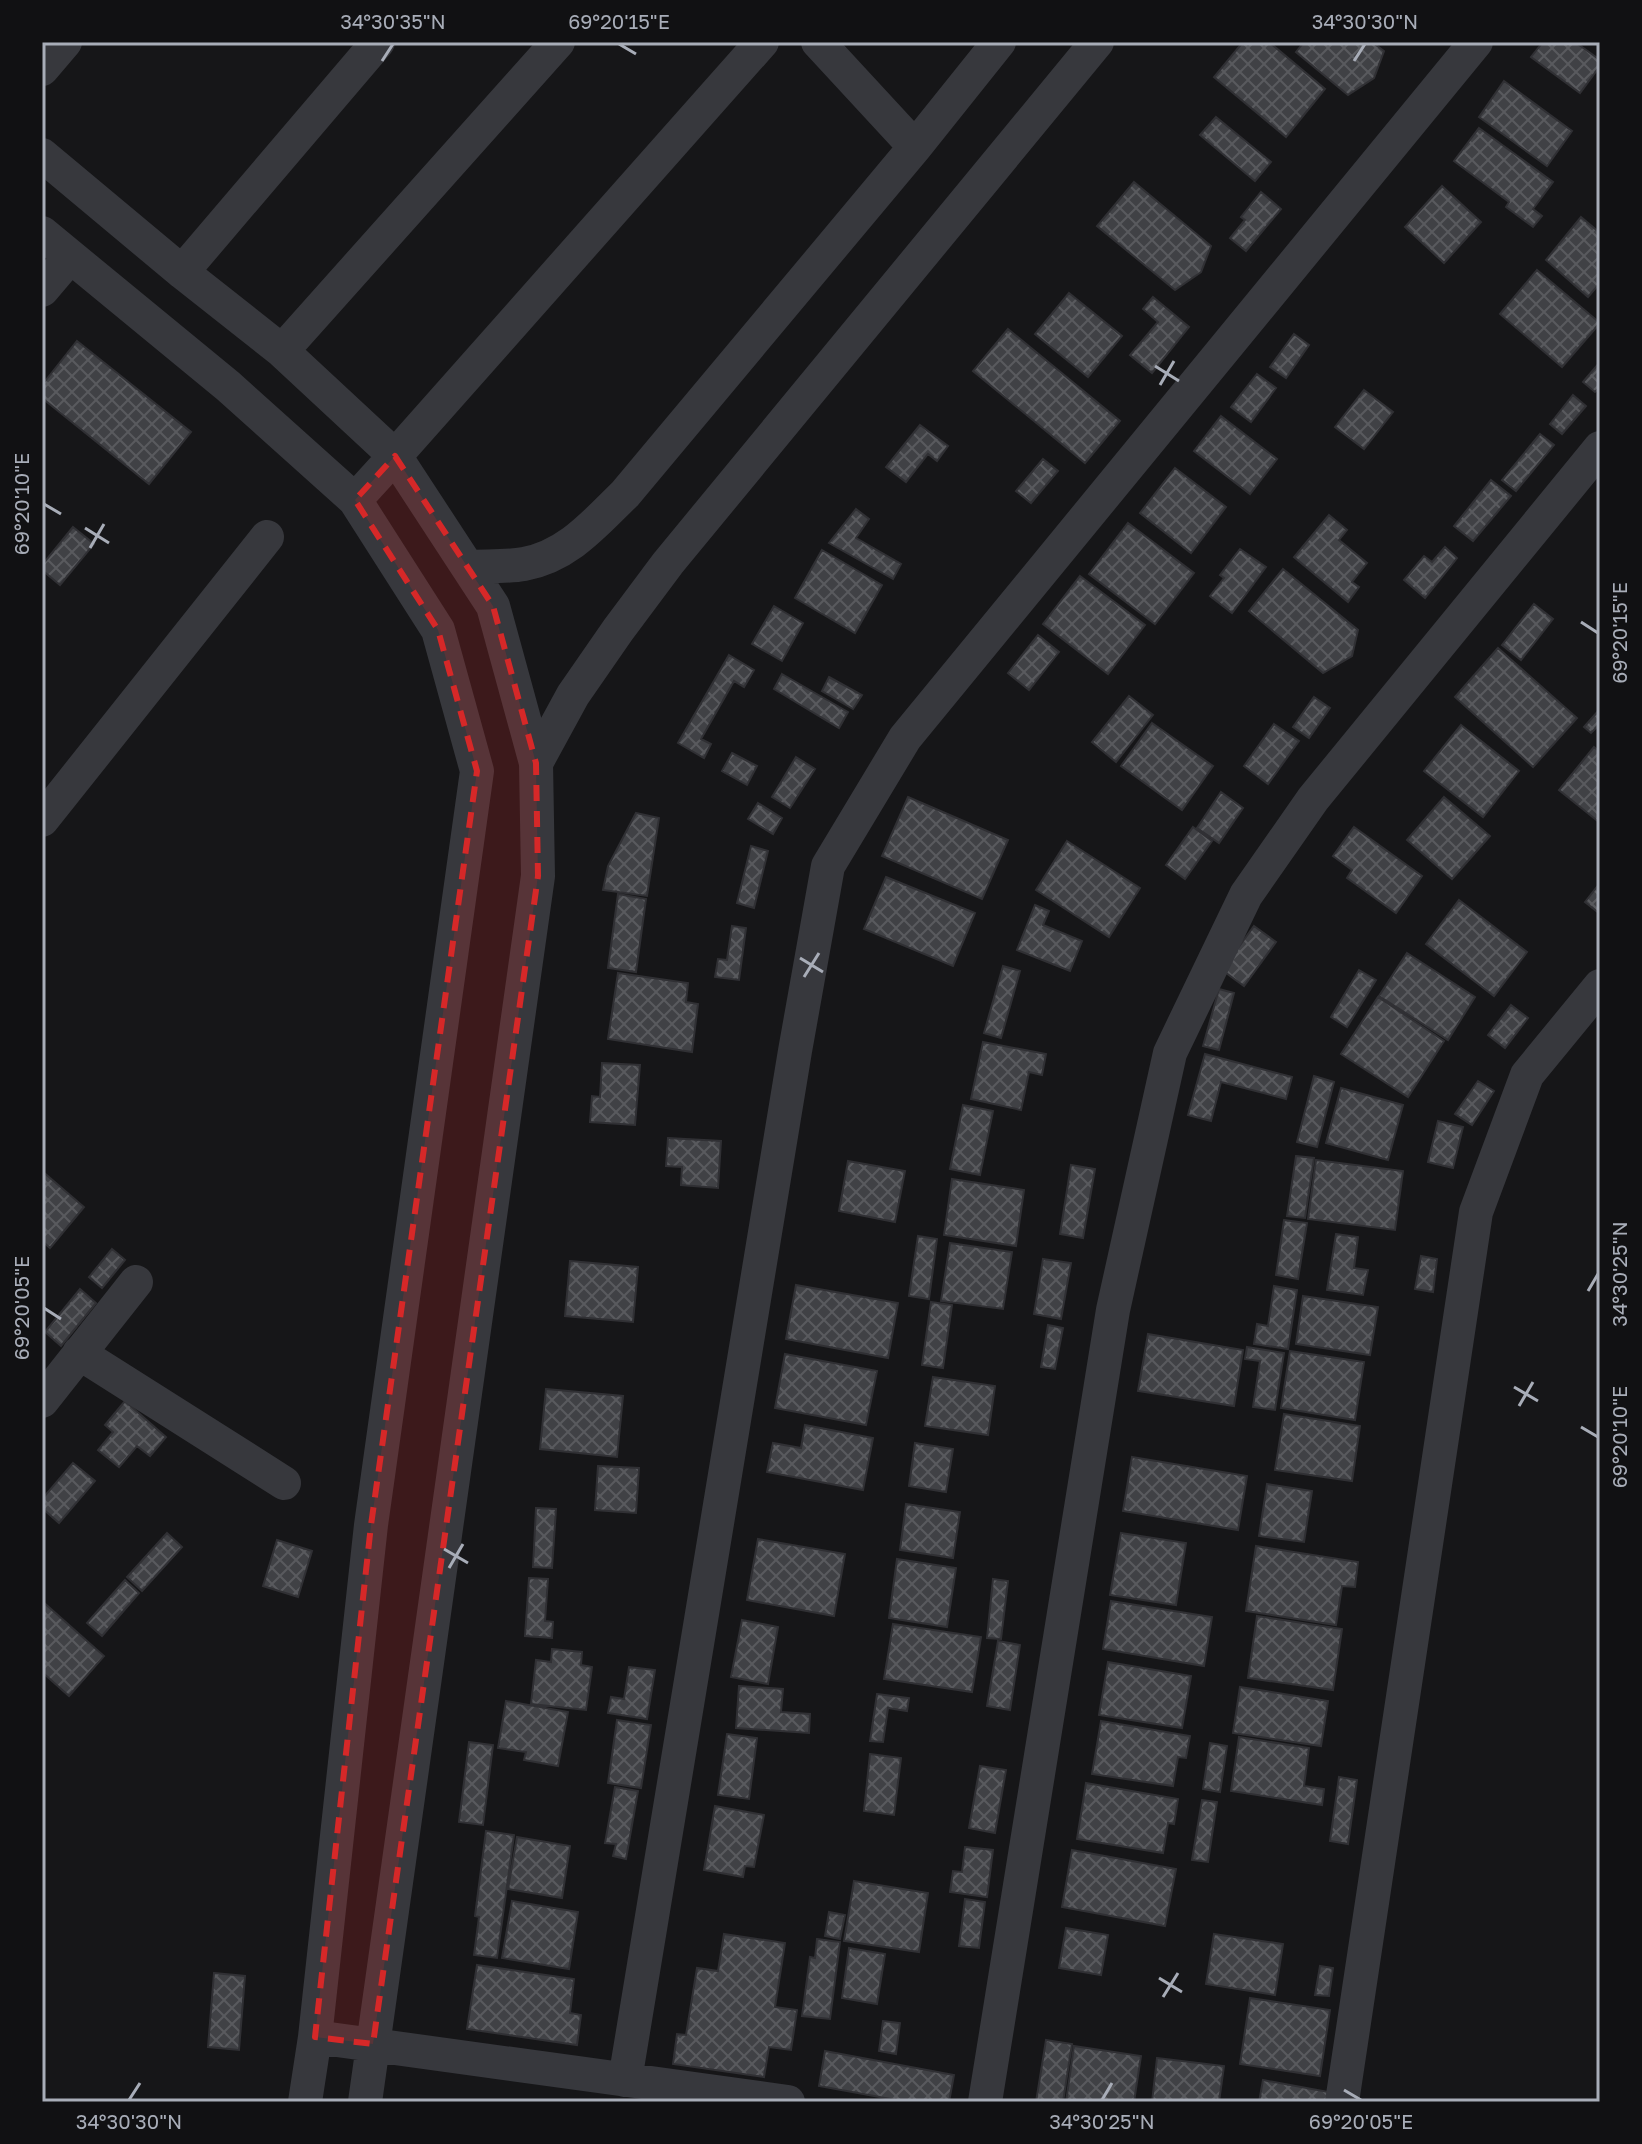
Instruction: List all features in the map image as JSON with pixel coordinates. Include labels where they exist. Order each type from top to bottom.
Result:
[{"type":"street","points":[[42,69],[65,42]]},
{"type":"street","points":[[182,272],[378,42]]},
{"type":"street","points":[[282,351],[558,42]]},
{"type":"street","points":[[355,500],[762,42]]},
{"type":"street","points":[[818,42],[915,147]]},
{"type":"street","points":[[468,567],[523,564],[550,557],[574,543],[625,494],[999,42]]},
{"type":"street","points":[[536,763],[573,695],[668,563],[1097,42]]},
{"type":"street","points":[[625,2080],[828,866],[905,738],[1476,42]]},
{"type":"street","points":[[42,155],[282,351],[395,456],[493,606],[536,763],[538,876],[365,2102]]},
{"type":"street","points":[[42,233],[228,386],[355,500],[438,630],[477,771],[371,1525],[315,2037],[305,2102]]},
{"type":"street","points":[[42,290],[70,257]]},
{"type":"street","points":[[985,2102],[1113,1310],[1170,1053],[1246,895],[1313,799],[1600,448]]},
{"type":"street","points":[[42,820],[267,537]]},
{"type":"street","points":[[1342,2102],[1476,1212],[1527,1075],[1600,986]]},
{"type":"street","points":[[42,1401],[136,1282]]},
{"type":"street","points":[[79,1353],[284,1483]]},
{"type":"street","points":[[315,2037],[788,2102]]},
{"type":"highlighted area","points":[[395,456],[493,606],[536,763],[538,876],[373,2044],[315,2037],[371,1525],[477,771],[438,630],[355,500]]},
{"type":"building","points":[[1243,42],[1269,42],[1325,89],[1286,137],[1214,77]]},
{"type":"building","points":[[1304,42],[1372,42],[1384,51],[1374,78],[1348,95],[1296,52]]},
{"type":"building","points":[[1543,42],[1575,42],[1600,60],[1600,66],[1580,93],[1531,57]]},
{"type":"building","points":[[1504,81],[1572,131],[1547,166],[1479,117]]},
{"type":"building","points":[[1216,117],[1271,162],[1255,181],[1200,135]]},
{"type":"building","points":[[1479,128],[1553,182],[1533,209],[1542,216],[1533,227],[1506,207],[1509,202],[1454,161]]},
{"type":"building","points":[[1134,182],[1211,246],[1201,272],[1175,290],[1097,226]]},
{"type":"building","points":[[1442,186],[1481,222],[1444,263],[1405,227]]},
{"type":"building","points":[[1261,192],[1281,209],[1246,251],[1230,238],[1245,220],[1241,217]]},
{"type":"building","points":[[1581,217],[1600,233],[1600,283],[1588,297],[1546,260]]},
{"type":"building","points":[[1537,270],[1600,323],[1562,367],[1500,314]]},
{"type":"building","points":[[1069,293],[1122,336],[1088,377],[1035,334]]},
{"type":"building","points":[[1153,297],[1189,327],[1152,373],[1130,355],[1158,322],[1143,309]]},
{"type":"building","points":[[1008,329],[1120,421],[1085,463],[973,371]]},
{"type":"building","points":[[1294,334],[1309,345],[1286,378],[1270,367]]},
{"type":"building","points":[[77,341],[191,432],[149,484],[42,398],[42,385]]},
{"type":"building","points":[[1600,362],[1600,387],[1595,392],[1583,382]]},
{"type":"building","points":[[1257,374],[1276,388],[1251,422],[1231,407]]},
{"type":"building","points":[[1364,390],[1393,412],[1364,449],[1335,427]]},
{"type":"building","points":[[1573,395],[1586,406],[1562,434],[1550,424]]},
{"type":"building","points":[[1221,416],[1277,459],[1250,494],[1194,451]]},
{"type":"building","points":[[920,425],[948,446],[937,461],[928,454],[906,482],[886,467]]},
{"type":"building","points":[[1540,434],[1554,445],[1516,491],[1502,480]]},
{"type":"building","points":[[1043,459],[1058,471],[1031,503],[1016,491]]},
{"type":"building","points":[[1175,468],[1226,507],[1191,553],[1140,513]]},
{"type":"building","points":[[1491,480],[1511,496],[1473,541],[1454,526]]},
{"type":"building","points":[[856,509],[869,519],[856,538],[901,564],[893,579],[829,543]]},
{"type":"building","points":[[1329,515],[1347,530],[1339,540],[1367,563],[1352,582],[1359,587],[1348,602],[1294,557]]},
{"type":"building","points":[[1128,523],[1194,573],[1155,624],[1089,574]]},
{"type":"building","points":[[73,527],[94,544],[60,585],[42,570],[42,565]]},
{"type":"building","points":[[1445,547],[1457,558],[1425,598],[1404,580],[1424,556],[1432,562]]},
{"type":"building","points":[[1240,549],[1266,567],[1232,613],[1210,596],[1224,578],[1220,575]]},
{"type":"building","points":[[822,550],[882,585],[855,633],[795,598]]},
{"type":"building","points":[[1283,569],[1358,630],[1352,656],[1323,673],[1249,611]]},
{"type":"building","points":[[1080,576],[1145,625],[1108,674],[1043,624]]},
{"type":"building","points":[[1534,604],[1553,619],[1521,660],[1502,645]]},
{"type":"building","points":[[774,606],[803,623],[782,661],[752,644]]},
{"type":"building","points":[[1038,635],[1059,652],[1029,690],[1008,673]]},
{"type":"building","points":[[1498,648],[1577,718],[1533,767],[1455,697]]},
{"type":"building","points":[[729,655],[754,670],[744,687],[734,681],[701,739],[711,744],[704,758],[678,743]]},
{"type":"building","points":[[782,674],[848,712],[839,728],[774,689]]},
{"type":"building","points":[[829,677],[862,695],[853,709],[822,691]]},
{"type":"building","points":[[1129,696],[1153,715],[1116,762],[1092,742]]},
{"type":"building","points":[[1314,697],[1330,708],[1309,738],[1293,727]]},
{"type":"building","points":[[1600,709],[1600,724],[1591,733],[1584,727]]},
{"type":"building","points":[[1152,723],[1213,766],[1182,810],[1121,766]]},
{"type":"building","points":[[1274,724],[1299,741],[1268,784],[1244,766]]},
{"type":"building","points":[[1461,725],[1519,771],[1483,817],[1424,771]]},
{"type":"building","points":[[1594,747],[1600,752],[1600,823],[1559,790]]},
{"type":"building","points":[[732,753],[757,766],[747,785],[722,771]]},
{"type":"building","points":[[796,757],[815,769],[790,808],[772,797]]},
{"type":"building","points":[[1221,792],[1243,808],[1219,843],[1197,828]]},
{"type":"building","points":[[908,797],[1008,840],[982,899],[882,856]]},
{"type":"building","points":[[1444,797],[1490,836],[1452,879],[1407,840]]},
{"type":"building","points":[[758,803],[782,818],[773,834],[748,819]]},
{"type":"building","points":[[636,813],[659,818],[647,896],[603,890],[608,866]]},
{"type":"building","points":[[1193,827],[1212,841],[1185,879],[1166,865]]},
{"type":"building","points":[[1354,827],[1422,876],[1396,913],[1347,878],[1352,870],[1333,856]]},
{"type":"building","points":[[1067,841],[1140,888],[1109,937],[1036,890]]},
{"type":"building","points":[[751,846],[768,851],[754,908],[737,903]]},
{"type":"building","points":[[886,877],[975,913],[953,966],[864,929]]},
{"type":"building","points":[[1600,883],[1600,914],[1585,902]]},
{"type":"building","points":[[618,894],[646,899],[636,972],[608,968]]},
{"type":"building","points":[[1459,900],[1527,952],[1494,996],[1426,944]]},
{"type":"building","points":[[1035,905],[1049,911],[1043,925],[1082,941],[1070,971],[1017,950]]},
{"type":"building","points":[[732,926],[746,928],[739,980],[715,977],[718,959],[727,960]]},
{"type":"building","points":[[1254,926],[1276,942],[1244,986],[1222,970]]},
{"type":"building","points":[[1407,953],[1475,997],[1448,1040],[1379,996]]},
{"type":"building","points":[[1003,966],[1020,971],[1001,1038],[984,1033]]},
{"type":"building","points":[[1359,970],[1376,980],[1347,1027],[1331,1017]]},
{"type":"building","points":[[618,973],[688,983],[686,1002],[698,1004],[692,1052],[608,1039]]},
{"type":"building","points":[[1219,989],[1234,993],[1219,1050],[1203,1046]]},
{"type":"building","points":[[1378,997],[1444,1041],[1408,1097],[1341,1054]]},
{"type":"building","points":[[1511,1005],[1528,1018],[1505,1048],[1488,1035]]},
{"type":"building","points":[[983,1042],[1046,1054],[1042,1075],[1029,1072],[1021,1110],[971,1099]]},
{"type":"building","points":[[1205,1054],[1292,1077],[1286,1099],[1221,1082],[1211,1121],[1188,1115]]},
{"type":"building","points":[[602,1063],[640,1065],[635,1125],[590,1122],[592,1096],[600,1097]]},
{"type":"building","points":[[1314,1076],[1334,1082],[1317,1147],[1297,1142]]},
{"type":"building","points":[[1478,1081],[1494,1091],[1472,1125],[1455,1114]]},
{"type":"building","points":[[1341,1088],[1403,1105],[1388,1160],[1326,1143]]},
{"type":"building","points":[[963,1105],[993,1111],[980,1175],[950,1169]]},
{"type":"building","points":[[1438,1121],[1463,1127],[1453,1168],[1428,1162]]},
{"type":"building","points":[[668,1138],[721,1141],[718,1188],[681,1185],[682,1167],[666,1166]]},
{"type":"building","points":[[1296,1156],[1314,1158],[1305,1218],[1287,1216]]},
{"type":"building","points":[[1316,1160],[1403,1171],[1395,1230],[1308,1219]]},
{"type":"building","points":[[848,1161],[905,1171],[895,1222],[839,1211]]},
{"type":"building","points":[[1071,1165],[1095,1169],[1083,1238],[1060,1234]]},
{"type":"building","points":[[42,1171],[84,1207],[50,1248],[42,1241]]},
{"type":"building","points":[[952,1179],[1024,1190],[1016,1246],[944,1235]]},
{"type":"building","points":[[1284,1220],[1307,1223],[1298,1279],[1276,1275]]},
{"type":"building","points":[[1336,1234],[1358,1237],[1354,1268],[1368,1270],[1363,1295],[1327,1290]]},
{"type":"building","points":[[918,1236],[937,1239],[929,1299],[909,1296]]},
{"type":"building","points":[[950,1243],[1012,1252],[1003,1309],[941,1301]]},
{"type":"building","points":[[112,1249],[125,1260],[102,1288],[89,1277]]},
{"type":"building","points":[[1421,1256],[1437,1259],[1433,1292],[1415,1289]]},
{"type":"building","points":[[1043,1259],[1071,1263],[1061,1319],[1034,1314]]},
{"type":"building","points":[[570,1261],[638,1267],[633,1322],[565,1316]]},
{"type":"building","points":[[796,1285],[898,1303],[888,1358],[786,1339]]},
{"type":"building","points":[[1274,1286],[1297,1290],[1288,1349],[1254,1344],[1257,1324],[1268,1326]]},
{"type":"building","points":[[80,1289],[96,1303],[61,1346],[45,1332]]},
{"type":"building","points":[[1303,1296],[1378,1307],[1370,1355],[1296,1344]]},
{"type":"building","points":[[931,1302],[952,1305],[943,1368],[922,1365]]},
{"type":"building","points":[[1048,1325],[1063,1328],[1055,1369],[1041,1367]]},
{"type":"building","points":[[1148,1334],[1243,1350],[1234,1406],[1138,1391]]},
{"type":"building","points":[[1247,1347],[1284,1353],[1275,1410],[1253,1407],[1260,1361],[1245,1359]]},
{"type":"building","points":[[1290,1351],[1364,1362],[1355,1420],[1281,1408]]},
{"type":"building","points":[[785,1354],[877,1371],[866,1425],[775,1408]]},
{"type":"building","points":[[933,1377],[995,1386],[988,1435],[925,1426]]},
{"type":"building","points":[[546,1389],[623,1396],[617,1457],[540,1449]]},
{"type":"building","points":[[125,1401],[166,1437],[150,1456],[137,1446],[119,1467],[98,1450],[113,1432],[105,1425]]},
{"type":"building","points":[[1284,1414],[1360,1426],[1352,1481],[1275,1470]]},
{"type":"building","points":[[805,1425],[873,1438],[863,1490],[767,1472],[773,1443],[801,1448]]},
{"type":"building","points":[[915,1443],[953,1449],[946,1492],[909,1486]]},
{"type":"building","points":[[1132,1457],[1247,1476],[1238,1530],[1123,1511]]},
{"type":"building","points":[[73,1463],[95,1481],[59,1523],[42,1508],[42,1499]]},
{"type":"building","points":[[598,1466],[639,1468],[636,1513],[595,1510]]},
{"type":"building","points":[[1267,1484],[1312,1491],[1304,1542],[1259,1536]]},
{"type":"building","points":[[906,1504],[960,1512],[953,1558],[900,1550]]},
{"type":"building","points":[[536,1508],[556,1509],[552,1568],[533,1567]]},
{"type":"building","points":[[167,1533],[182,1547],[142,1591],[127,1577]]},
{"type":"building","points":[[1121,1533],[1186,1543],[1176,1605],[1110,1595]]},
{"type":"building","points":[[758,1539],[845,1554],[834,1616],[747,1600]]},
{"type":"building","points":[[277,1540],[312,1551],[298,1597],[263,1586]]},
{"type":"building","points":[[1256,1546],[1358,1562],[1355,1587],[1342,1586],[1336,1625],[1246,1611]]},
{"type":"building","points":[[897,1559],[956,1568],[947,1627],[889,1618]]},
{"type":"building","points":[[529,1578],[548,1579],[545,1621],[553,1622],[552,1638],[525,1636]]},
{"type":"building","points":[[993,1579],[1008,1581],[1001,1639],[987,1638]]},
{"type":"building","points":[[125,1580],[139,1593],[102,1636],[87,1623]]},
{"type":"building","points":[[42,1601],[104,1656],[69,1696],[42,1672]]},
{"type":"building","points":[[1111,1601],[1212,1617],[1204,1666],[1103,1649]]},
{"type":"building","points":[[1257,1616],[1342,1629],[1333,1690],[1248,1678]]},
{"type":"building","points":[[742,1620],[778,1627],[768,1684],[731,1677]]},
{"type":"building","points":[[893,1624],[981,1637],[972,1692],[884,1679]]},
{"type":"building","points":[[998,1641],[1020,1645],[1010,1710],[987,1706]]},
{"type":"building","points":[[552,1649],[582,1652],[581,1665],[592,1667],[586,1710],[531,1704],[536,1660],[551,1662]]},
{"type":"building","points":[[1108,1662],[1191,1676],[1182,1728],[1099,1715]]},
{"type":"building","points":[[629,1667],[655,1670],[647,1719],[608,1713],[611,1697],[624,1699]]},
{"type":"building","points":[[739,1686],[783,1689],[781,1712],[810,1714],[809,1733],[736,1728]]},
{"type":"building","points":[[1240,1687],[1328,1701],[1321,1746],[1233,1733]]},
{"type":"building","points":[[877,1694],[909,1698],[907,1711],[888,1708],[883,1742],[870,1741]]},
{"type":"building","points":[[506,1701],[568,1712],[558,1766],[524,1760],[526,1752],[498,1748]]},
{"type":"building","points":[[617,1720],[651,1725],[641,1788],[608,1783]]},
{"type":"building","points":[[1101,1721],[1190,1736],[1186,1758],[1178,1757],[1173,1786],[1092,1774]]},
{"type":"building","points":[[727,1734],[757,1738],[749,1799],[718,1795]]},
{"type":"building","points":[[1239,1737],[1309,1748],[1304,1786],[1324,1789],[1322,1805],[1231,1791]]},
{"type":"building","points":[[469,1742],[493,1745],[483,1825],[459,1822]]},
{"type":"building","points":[[1210,1743],[1227,1746],[1220,1792],[1203,1789]]},
{"type":"building","points":[[870,1754],[901,1758],[894,1815],[864,1811]]},
{"type":"building","points":[[980,1766],[1006,1770],[995,1833],[969,1828]]},
{"type":"building","points":[[1339,1777],[1357,1780],[1348,1844],[1330,1841]]},
{"type":"building","points":[[1086,1783],[1178,1799],[1174,1824],[1168,1823],[1163,1853],[1077,1839]]},
{"type":"building","points":[[615,1787],[638,1791],[626,1859],[613,1856],[616,1844],[605,1843]]},
{"type":"building","points":[[1202,1800],[1217,1802],[1208,1862],[1192,1860]]},
{"type":"building","points":[[715,1806],[764,1815],[754,1867],[745,1866],[743,1877],[704,1870]]},
{"type":"building","points":[[486,1831],[514,1835],[497,1958],[474,1955],[479,1917],[475,1916]]},
{"type":"building","points":[[517,1837],[570,1846],[562,1898],[508,1889]]},
{"type":"building","points":[[965,1847],[993,1850],[987,1897],[950,1892],[953,1871],[962,1872]]},
{"type":"building","points":[[1072,1850],[1176,1869],[1165,1926],[1062,1907]]},
{"type":"building","points":[[854,1881],[928,1893],[919,1952],[844,1941]]},
{"type":"building","points":[[965,1899],[985,1902],[979,1948],[959,1946]]},
{"type":"building","points":[[512,1901],[578,1912],[569,1969],[502,1958]]},
{"type":"building","points":[[829,1912],[845,1915],[840,1939],[825,1936]]},
{"type":"building","points":[[1066,1928],[1108,1935],[1101,1975],[1059,1968]]},
{"type":"building","points":[[724,1934],[785,1943],[775,2007],[797,2010],[791,2050],[769,2047],[764,2077],[673,2064],[677,2034],[686,2035],[697,1968],[718,1971]]},
{"type":"building","points":[[1214,1934],[1283,1944],[1275,1995],[1206,1984]]},
{"type":"building","points":[[817,1939],[840,1942],[830,2019],[802,2016],[810,1957],[815,1958]]},
{"type":"building","points":[[849,1948],[885,1954],[877,2004],[842,1998]]},
{"type":"building","points":[[477,1965],[574,1979],[570,2013],[581,2015],[577,2045],[467,2029]]},
{"type":"building","points":[[1320,1966],[1333,1968],[1329,1996],[1315,1995]]},
{"type":"building","points":[[214,1973],[245,1976],[239,2050],[208,2047]]},
{"type":"building","points":[[1250,1998],[1330,2010],[1320,2076],[1240,2064]]},
{"type":"building","points":[[883,2021],[900,2023],[896,2054],[879,2051]]},
{"type":"building","points":[[1046,2040],[1072,2044],[1063,2102],[1036,2102]]},
{"type":"building","points":[[1074,2046],[1141,2056],[1134,2102],[1066,2102]]},
{"type":"building","points":[[825,2051],[954,2075],[949,2102],[907,2102],[819,2086]]},
{"type":"building","points":[[1157,2058],[1224,2066],[1219,2102],[1152,2102]]},
{"type":"building","points":[[1263,2080],[1334,2093],[1333,2102],[1259,2102]]}]
